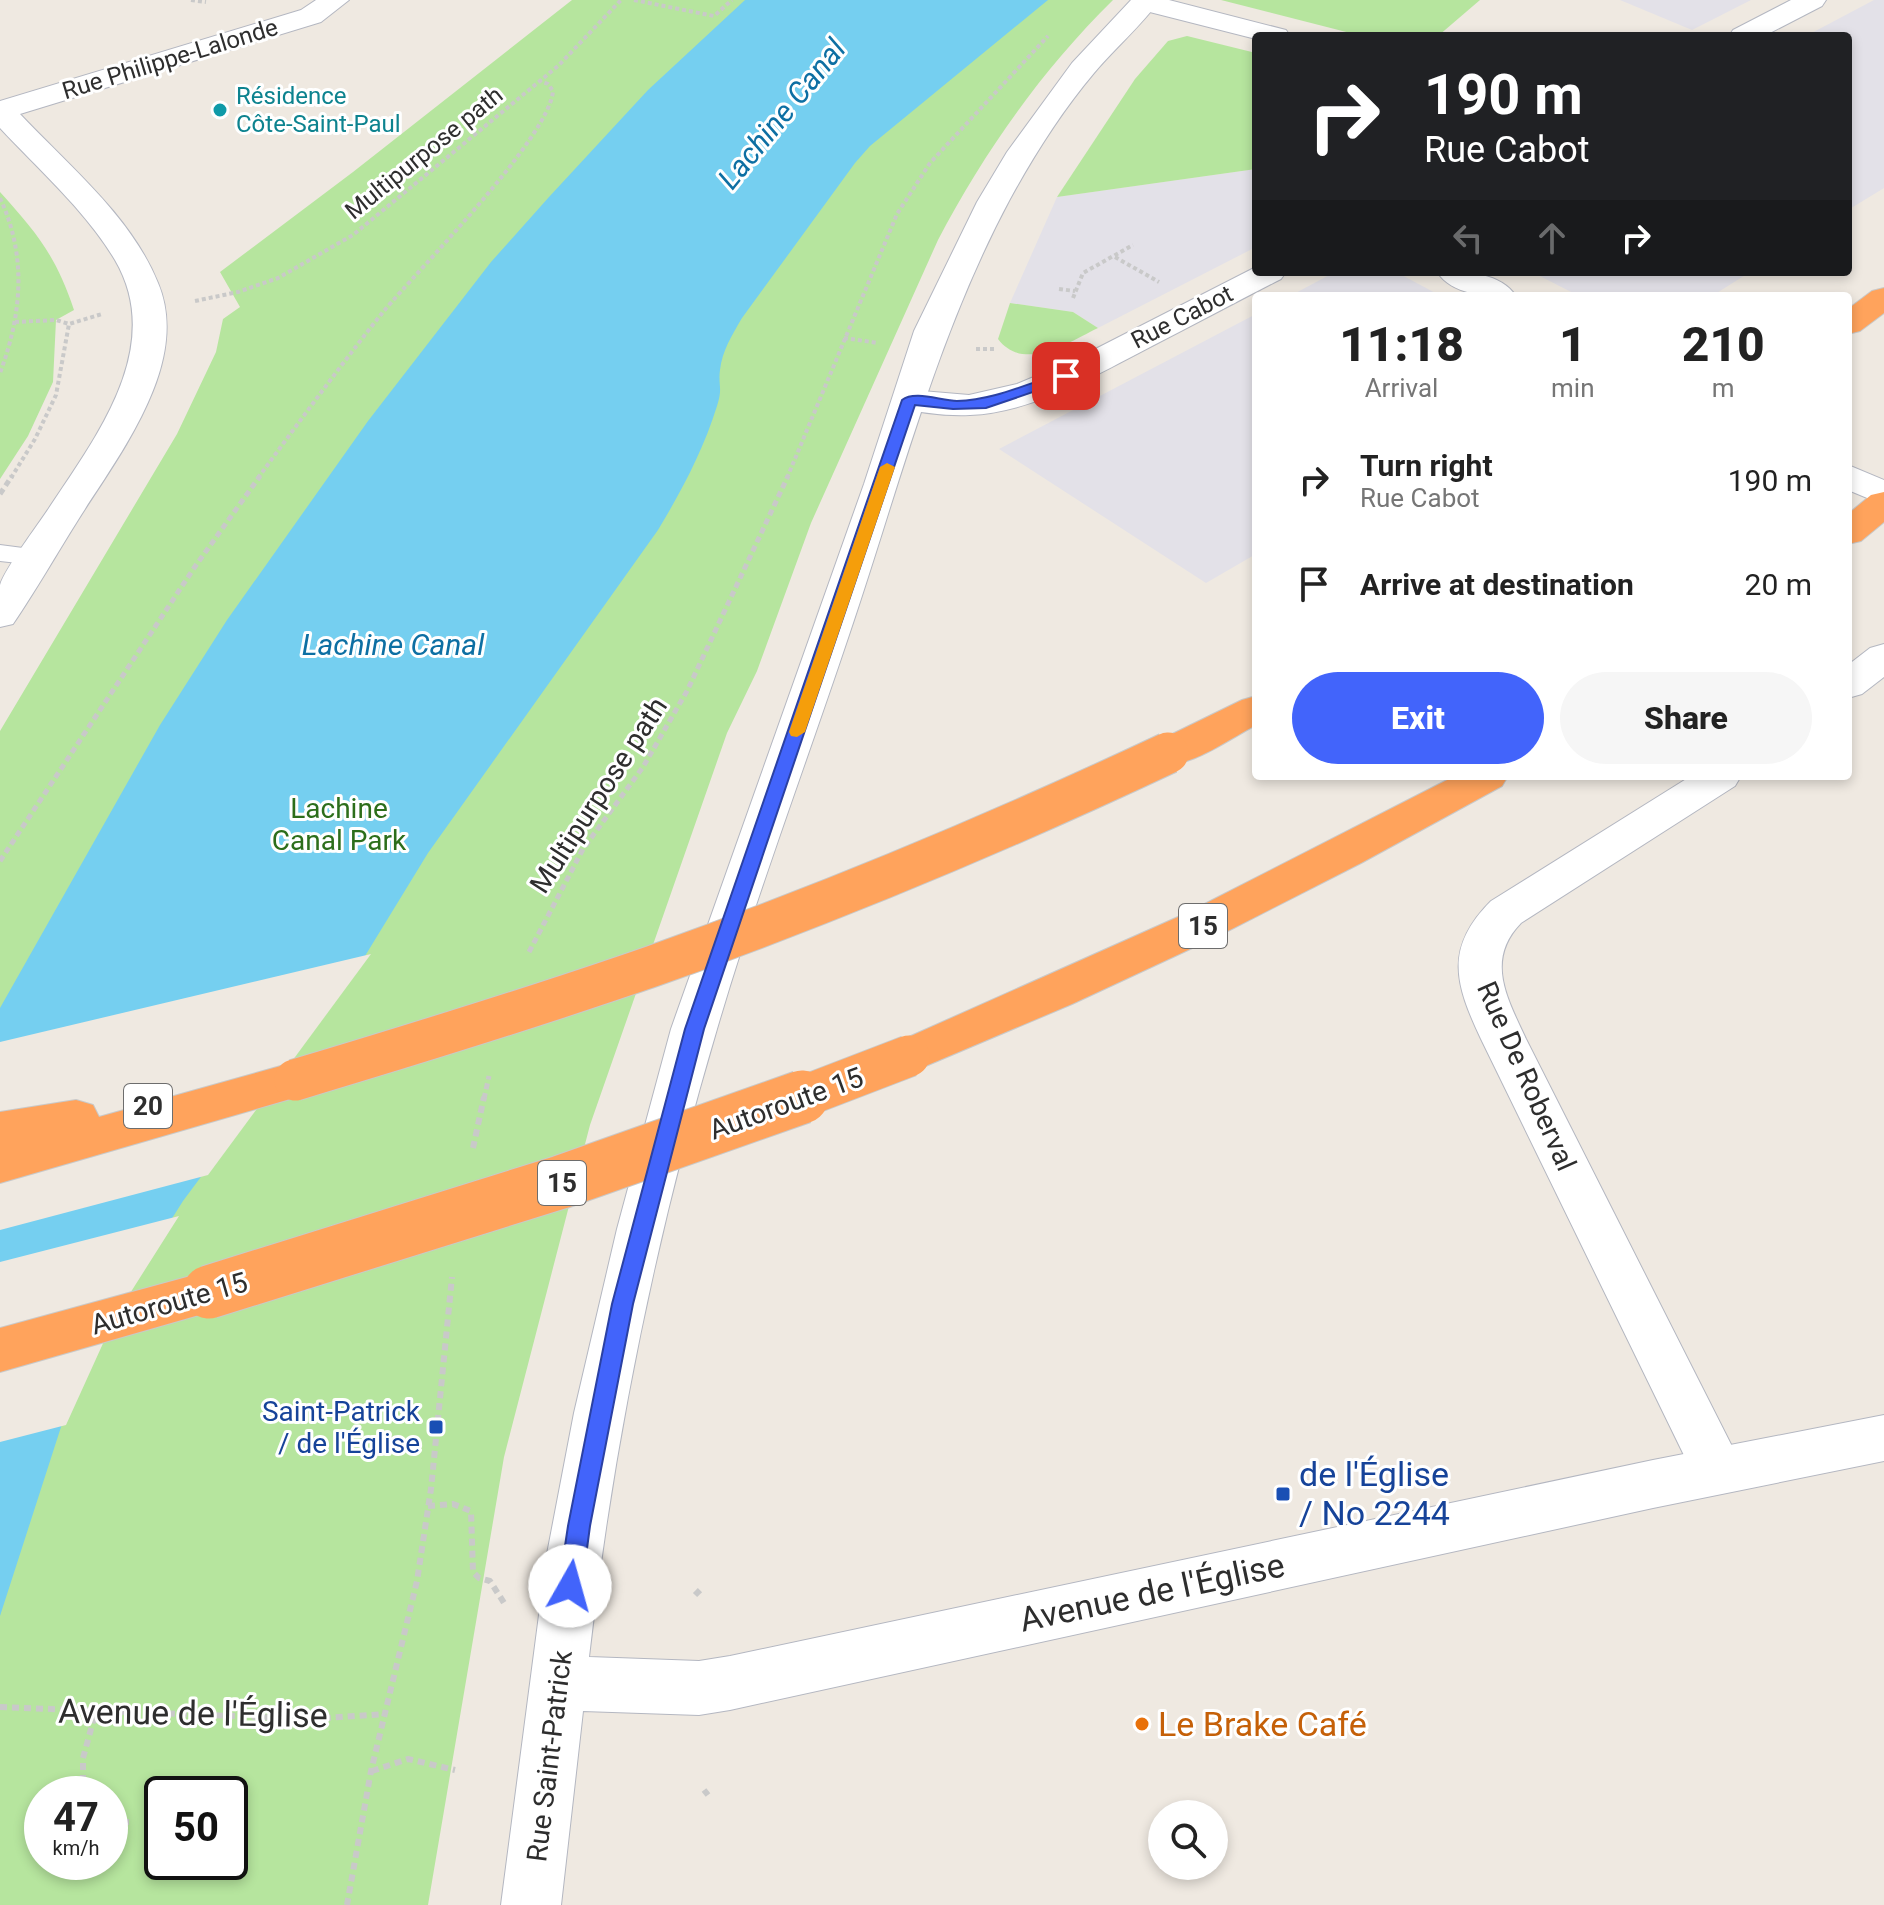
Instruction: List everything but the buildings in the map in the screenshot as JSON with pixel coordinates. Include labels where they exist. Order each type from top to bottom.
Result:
[{"type":"highway","points":[[1852,321],[1884,298]]},
{"type":"highway","points":[[1852,530],[1884,503]]},
{"type":"highway","points":[[0,1164],[478,1025],[775,921],[1113,779],[1252,711]]},
{"type":"highway","name":"Autoroute 15","points":[[0,1350],[223,1288],[539,1191],[820,1091],[1020,1009],[1162,946],[1395,828],[1481,780]]},
{"type":"highway","name":"20","points":[[0,1130],[295,1080]]},
{"type":"main road","name":"Rue Philippe-Lalonde","points":[[0,110],[311,16],[335,0]]},
{"type":"main road","points":[[1751,32],[1812,0]]},
{"type":"main road","points":[[1145,1],[1261,32]]},
{"type":"main road","name":"Rue Saint-Patrick","points":[[531,1905],[574,1554],[623,1304],[694,1029],[931,331],[1009,173],[1034,133],[1082,69],[1145,1]]},
{"type":"main road","points":[[0,110],[116,239],[141,279],[149,306],[150,329],[146,355],[132,401],[115,433],[18,555],[0,615]]},
{"type":"main road","name":"Rue Cabot","points":[[910,400],[969,405],[998,401],[1029,391],[1084,368],[1262,276]]},
{"type":"main road","points":[[1461,276],[1492,292]]},
{"type":"main road","points":[[1852,478],[1884,494]]},
{"type":"main road","points":[[1852,682],[1884,657]]},
{"type":"main road","name":"Rue De Roberval","points":[[1715,780],[1506,912],[1481,945],[1479,961],[1487,1001],[1517,1067],[1718,1470]]},
{"type":"main road","name":"Avenue de l'Église","points":[[558,1683],[699,1688],[730,1683],[1718,1470],[1884,1438]]},
{"type":"path","name":"Multipurpose path","points":[[225,297],[300,268],[404,198],[540,81],[621,0]]},
{"type":"path","points":[[634,0],[714,16],[732,0]]},
{"type":"path","name":"Multipurpose path","points":[[526,959],[546,912],[583,849],[643,767],[687,691],[796,458],[885,239],[919,177],[1017,67],[1059,27]]},
{"type":"path","points":[[0,861],[194,568],[313,402],[386,309],[421,272],[535,133],[552,103],[553,91],[548,84],[540,81]]},
{"type":"path","points":[[0,198],[9,214],[18,253],[12,346],[0,373]]},
{"type":"path","points":[[1073,298],[1083,273],[1133,245]]},
{"type":"path","points":[[1115,257],[1165,285]]},
{"type":"path","points":[[1059,289],[1075,291]]},
{"type":"path","points":[[15,322],[56,320],[69,324],[88,316]]},
{"type":"path","points":[[0,494],[38,435],[54,401],[62,375],[69,324]]},
{"type":"path","points":[[844,338],[890,344]]},
{"type":"path","points":[[473,1150],[489,1073]]},
{"type":"path","points":[[347,1905],[371,1771],[417,1581],[454,1265]]},
{"type":"path","points":[[428,1506],[453,1504],[471,1511],[474,1533],[469,1562],[472,1574],[479,1580],[490,1581]]},
{"type":"path","points":[[695,1595],[702,1588]]},
{"type":"path","name":"Avenue de l'Église","points":[[0,1707],[310,1719],[386,1714]]},
{"type":"path","points":[[83,1776],[83,1758],[96,1711]]},
{"type":"path","points":[[371,1771],[408,1759],[455,1770]]},
{"type":"shaded area","points":[[1620,0],[1751,0],[1692,30]]},
{"type":"shaded area","points":[[1874,0],[1884,0],[1884,188],[1852,208],[1852,32],[1814,32]]},
{"type":"shaded area","points":[[1252,170],[1252,249],[1098,328],[1073,312],[1010,303],[1057,197]]},
{"type":"shaded area","points":[[1328,276],[1404,276],[1434,292],[1298,292]]},
{"type":"shaded area","points":[[1540,276],[1744,276],[1718,292],[1571,292]]},
{"type":"shaded area","points":[[1252,316],[1252,556],[1206,583],[999,449]]},
{"type":"green space","name":"Lachine Canal Park","points":[[572,0],[1113,0],[1062,55],[1016,113],[975,175],[938,240],[811,523],[757,671],[727,733],[590,1125],[504,1457],[428,1905],[0,1905],[0,731],[177,434],[216,352],[223,319],[240,307],[220,272]]},
{"type":"green space","points":[[1221,0],[1480,0],[1443,32],[1346,32]]},
{"type":"green space","points":[[1187,36],[1252,52],[1252,170],[1057,197],[1135,79],[1168,41]]},
{"type":"green space","points":[[0,192],[44,246],[74,310],[56,320],[53,382],[28,436],[0,479]]},
{"type":"green space","points":[[1010,303],[1073,312],[1098,328],[1047,352],[1021,354],[998,339]]},
{"type":"water","name":"Lachine Canal","points":[[745,0],[1048,0],[870,146],[742,318],[723,356],[719,400],[705,439],[684,485],[658,530],[428,853],[365,956],[183,1201],[111,1315],[61,1427],[0,1616],[0,1008],[160,725],[227,620],[368,421],[491,262],[549,197],[648,90]]},
{"type":"pier","points":[[371,954],[208,1175],[0,1230],[0,1042]]},
{"type":"pier","points":[[179,1216],[115,1317],[66,1425],[0,1442],[0,1262]]},
{"type":"slow traffic","points":[[797,732],[887,467]]},
{"type":"place","name":"Résidence Côte-Saint-Paul","points":[[220,110]]},
{"type":"place","name":"Saint-Patrick / de l'Église","points":[[436,1427]]},
{"type":"place","name":"de l'Église / No 2244","points":[[1283,1494]]},
{"type":"place","name":"Le Brake Café","points":[[1142,1724]]},
{"type":"route","points":[[570,1586],[600,1413],[623,1304],[694,1029],[910,400],[953,405],[986,403],[1066,376]]}]
